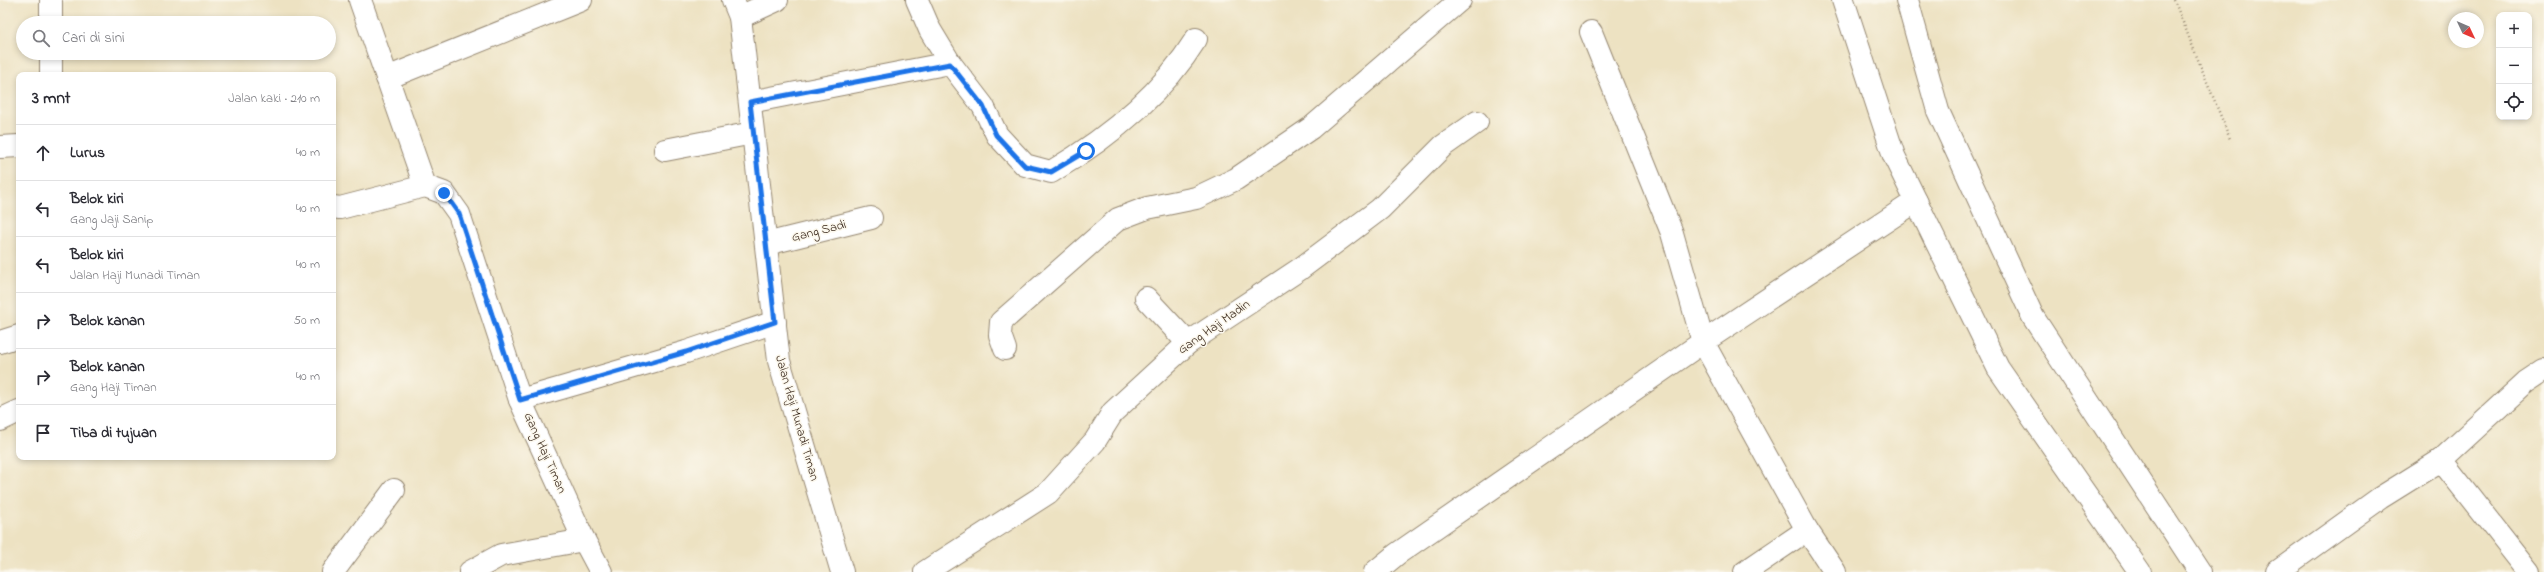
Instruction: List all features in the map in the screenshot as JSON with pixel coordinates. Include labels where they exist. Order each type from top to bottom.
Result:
[{"type":"street","points":[[51,0],[51,16]]},
{"type":"street","points":[[336,207],[340,208],[425,186],[360,0]]},
{"type":"street","points":[[387,78],[581,0]]},
{"type":"street","points":[[736,8],[777,0]]},
{"type":"street","points":[[917,0],[930,30],[950,64],[983,106],[996,135],[1025,166],[1051,172],[1086,151],[1131,116],[1180,66],[1196,39]]},
{"type":"street","points":[[1005,349],[1000,335],[1001,322],[1118,219],[1147,208],[1196,198],[1236,179],[1311,128],[1460,0]]},
{"type":"street","points":[[1843,0],[1894,156],[1998,368],[2140,572]]},
{"type":"street","points":[[1907,0],[1938,111],[2033,316],[2200,572]]},
{"type":"street","name":"Jalan Haji Munadi Timan","points":[[736,8],[754,134],[779,361],[842,572]]},
{"type":"street","points":[[1591,32],[1672,233],[1703,342],[1807,530],[1835,572]]},
{"type":"street","points":[[51,60],[51,72]]},
{"type":"street","points":[[750,102],[950,64]]},
{"type":"street","name":"Gang Haji Madin","points":[[925,572],[1048,493],[1096,441],[1113,412],[1188,343],[1300,268],[1380,209],[1443,146],[1477,122]]},
{"type":"street","points":[[666,150],[754,134]]},
{"type":"street","points":[[0,147],[16,146]]},
{"type":"street","name":"Gang Haji Timan","points":[[425,186],[444,193],[459,214],[520,400],[584,540],[601,572]]},
{"type":"street","points":[[1375,572],[1397,554],[1703,342],[1916,202]]},
{"type":"street","name":"Gang Sadi","points":[[766,244],[871,218]]},
{"type":"street","points":[[1146,298],[1188,343]]},
{"type":"street","points":[[520,400],[686,352],[775,322]]},
{"type":"street","points":[[0,342],[16,337]]},
{"type":"street","points":[[2277,572],[2380,498],[2441,460],[2526,382],[2544,370]]},
{"type":"street","points":[[0,420],[16,412]]},
{"type":"street","points":[[2441,460],[2529,572]]},
{"type":"street","points":[[333,572],[394,490]]},
{"type":"street","points":[[1745,572],[1807,530]]},
{"type":"street","points":[[470,572],[501,555],[584,540]]},
{"type":"path","points":[[2174,0],[2230,139]]},
{"type":"route","points":[[444,193],[459,214],[520,400],[686,352],[775,322],[750,102],[950,64],[983,106],[996,135],[1025,166],[1051,172],[1086,151]]}]
